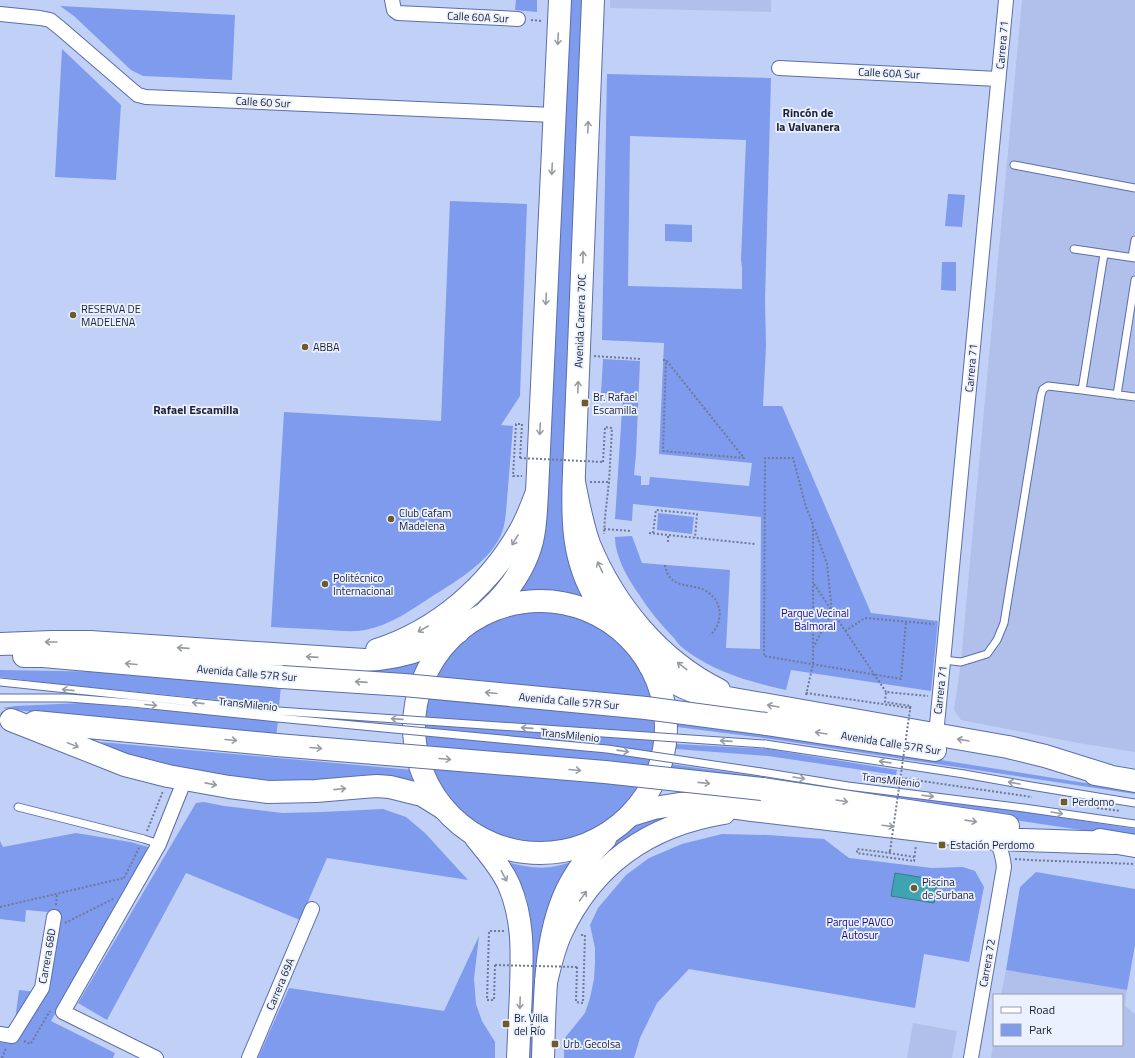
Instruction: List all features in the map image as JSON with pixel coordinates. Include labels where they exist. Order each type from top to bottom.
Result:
[{"type":"main road","points":[[339,659],[380,649],[399,641],[418,632],[453,609],[469,596],[498,565],[510,548],[527,518],[554,115],[560,0]]},
{"type":"main road","name":"Avenida Carrera 70C","points":[[593,0],[580,482],[573,516],[578,555],[585,576],[598,601],[619,629]]},
{"type":"main road","points":[[580,482],[580,513],[589,543],[602,572],[623,606],[659,648],[684,669],[711,686],[739,700]]},
{"type":"main road","points":[[482,616],[509,589],[529,552],[535,524],[530,484]]},
{"type":"main road","points":[[543,1058],[553,976],[555,923],[562,902],[580,868],[595,849],[631,815],[651,789],[664,753],[667,727],[663,696],[642,652],[631,640],[619,629],[602,618],[583,609],[563,604],[542,602],[522,603],[501,608],[470,623],[458,632],[441,650],[428,670],[419,693],[414,717],[415,741],[420,765],[429,788],[443,808],[462,826],[472,833],[499,846],[528,853],[558,852],[587,845],[613,831]]},
{"type":"main road","points":[[0,644],[90,642],[364,660],[395,657],[412,652],[427,647],[458,632]]},
{"type":"main road","name":"Avenida Calle 57R Sur","points":[[0,656],[43,656],[282,677],[404,685],[646,708],[766,734],[1135,780]]},
{"type":"main road","points":[[650,666],[666,678],[695,692],[1029,752],[1109,776]]},
{"type":"main road","points":[[5,719],[125,765],[185,779],[248,790],[276,792],[316,792],[377,786],[390,787],[422,795],[443,808]]},
{"type":"main road","points":[[5,719],[277,745],[605,772],[762,780],[1125,844]]},
{"type":"main road","points":[[631,815],[654,808],[679,804],[703,803],[996,839],[1026,850],[1125,844]]},
{"type":"main road","points":[[553,976],[552,957],[572,912],[585,892],[618,858],[659,832],[681,823],[710,815],[752,810]]},
{"type":"main road","points":[[472,833],[499,867],[508,885],[515,903],[522,936],[518,1058]]},
{"type":"street","name":"Carrera 71","points":[[936,735],[998,79],[1003,1]]},
{"type":"street","name":"Calle 60A Sur","points":[[395,6],[518,19]]},
{"type":"street","name":"Calle 60 Sur","points":[[0,14],[28,16],[50,20],[138,95],[146,97],[554,115]]},
{"type":"street","name":"Calle 60A Sur","points":[[779,68],[998,79]]},
{"type":"street","points":[[156,1058],[63,1012],[159,844],[185,779]]},
{"type":"street","name":"Carrera 72","points":[[971,1058],[1004,867],[1001,849],[996,839]]},
{"type":"street","name":"Carrera 72","points":[[1004,867],[1015,849],[1026,850]]},
{"type":"street","name":"Carrera 69A","points":[[249,1058],[312,910]]},
{"type":"street","name":"Carrera 68D","points":[[6,1035],[42,988],[53,923]]},
{"type":"lane","points":[[1014,165],[1135,188]]},
{"type":"lane","points":[[1074,249],[1133,258],[1135,240]]},
{"type":"lane","points":[[1082,390],[1104,254]]},
{"type":"lane","points":[[1118,395],[1135,280]]},
{"type":"lane","points":[[943,660],[961,662],[987,654],[997,640],[1004,623],[1043,389],[1048,386],[1135,397]]},
{"type":"lane","name":"TransMilenio","points":[[0,682],[278,714],[600,748],[762,780],[848,786],[1024,808],[1135,824]]},
{"type":"lane","name":"TransMilenio","points":[[0,698],[68,698],[278,714],[766,734],[964,774],[1135,803]]},
{"type":"lane","points":[[18,807],[159,844]]},
{"type":"path","name":"Calle 60A Sur","points":[[518,19],[559,22]]},
{"type":"path","points":[[591,356],[640,359]]},
{"type":"path","points":[[664,360],[724,434],[744,458],[664,451],[664,360]]},
{"type":"path","points":[[530,484],[513,476],[516,424],[522,424],[520,458],[603,462],[605,427],[612,428],[604,538]]},
{"type":"path","points":[[813,649],[832,612],[827,564],[814,524],[806,507],[793,458],[765,458],[764,656],[901,679],[906,621]]},
{"type":"path","points":[[580,482],[609,482]]},
{"type":"path","points":[[653,534],[656,510],[697,514],[695,538]]},
{"type":"path","points":[[814,524],[813,664],[806,694],[910,708]]},
{"type":"path","points":[[604,529],[631,531]]},
{"type":"path","points":[[649,534],[754,544]]},
{"type":"path","points":[[668,535],[668,542]]},
{"type":"path","points":[[665,565],[670,577],[678,583],[706,590],[715,598],[720,610],[720,618],[715,629],[710,635]]},
{"type":"path","points":[[813,583],[886,692],[885,702],[911,706],[910,708]]},
{"type":"path","points":[[845,631],[865,618],[939,625]]},
{"type":"path","points":[[886,692],[940,697]]},
{"type":"path","points":[[890,854],[910,708]]},
{"type":"path","points":[[901,778],[1032,797]]},
{"type":"path","points":[[1097,808],[1120,811]]},
{"type":"path","points":[[884,840],[892,841]]},
{"type":"path","points":[[914,857],[857,849],[857,853],[914,861],[916,844]]},
{"type":"path","points":[[1026,850],[1135,864]]},
{"type":"path","points":[[0,907],[124,878]]},
{"type":"path","points":[[53,923],[116,898]]},
{"type":"path","points":[[506,931],[489,930],[487,1000],[494,1000],[495,965],[577,967],[576,1002],[583,1003],[584,935]]},
{"type":"path","points":[[553,976],[562,964]]},
{"type":"shaded area","points":[[610,0],[771,0],[771,12],[610,8]]},
{"type":"shaded area","points":[[1022,0],[1135,0],[1135,752],[1078,743],[961,720],[954,710],[961,662]]},
{"type":"shaded area","name":"Piscina de Surbana","points":[[895,873],[937,880],[934,903],[891,896]]},
{"type":"shaded area","points":[[1006,970],[1127,990],[1125,1006],[1135,1014],[1135,1058],[991,1058],[993,1045],[1123,1046],[1123,994],[1001,994]]},
{"type":"shaded area","points":[[913,1023],[957,1031],[952,1058],[907,1058]]},
{"type":"green space","points":[[516,0],[537,0],[537,12],[515,10]]},
{"type":"green space","points":[[567,0],[584,0],[574,181],[570,311],[587,599],[552,591],[520,593],[531,571]]},
{"type":"green space","points":[[60,6],[235,15],[232,80],[143,76],[131,70],[74,16]]},
{"type":"green space","points":[[62,49],[121,105],[116,180],[55,177]]},
{"type":"green space","name":"Parque Vecinal Balmoral","points":[[607,74],[771,78],[765,300],[766,346],[763,406],[782,406],[871,613],[938,621],[931,691],[791,670],[786,690],[746,680],[720,670],[696,657],[680,645],[650,611],[630,580],[619,559],[615,537],[632,536],[642,563],[730,570],[726,648],[760,649],[761,517],[633,504],[632,521],[615,519],[623,395],[601,393],[603,359],[640,361],[634,475],[641,476],[641,485],[649,485],[650,477],[749,486],[752,463],[659,454],[664,343],[602,340]],"holes":[[[630,136],[746,140],[741,260],[742,289],[628,286]]]},
{"type":"green space","points":[[948,194],[965,195],[962,227],[945,226]]},
{"type":"green space","name":"Club Cafam Madelena","points":[[450,201],[527,204],[520,396],[501,425],[513,426],[506,516],[500,536],[496,544],[483,560],[466,574],[407,612],[383,625],[365,630],[352,631],[271,627],[284,412],[441,421]]},
{"type":"green space","points":[[665,224],[692,225],[692,242],[665,241]]},
{"type":"green space","points":[[942,262],[956,262],[956,291],[941,290]]},
{"type":"green space","points":[[658,513],[694,517],[692,534],[657,530]]},
{"type":"green space","points":[[539,612],[573,617],[584,621],[604,632],[629,655],[636,664],[647,684],[651,695],[656,729],[651,763],[647,774],[636,794],[613,819],[604,826],[584,837],[573,841],[539,846],[505,841],[494,837],[474,826],[449,803],[442,794],[431,774],[427,763],[422,729],[427,695],[431,684],[442,664],[465,639],[474,632],[494,621],[505,617]]},
{"type":"green space","points":[[426,654],[415,678],[228,663]]},
{"type":"green space","points":[[0,670],[171,673],[281,686],[279,706],[0,677]]},
{"type":"green space","points":[[81,703],[278,721],[276,737],[132,725],[2,708]]},
{"type":"green space","points":[[676,721],[771,733],[1135,791],[1135,794],[771,739],[677,727]]},
{"type":"green space","points":[[101,742],[413,770],[423,790],[274,784],[139,761]]},
{"type":"green space","points":[[676,744],[768,749],[897,770],[896,775],[768,756],[676,749]]},
{"type":"green space","points":[[670,764],[1033,813],[1135,829],[1135,838],[908,804],[666,771]]},
{"type":"green space","points":[[204,802],[282,813],[383,809],[406,817],[425,833],[468,880],[327,858],[300,920],[186,873],[107,1020],[78,1003],[196,803]]},
{"type":"green space","points":[[694,809],[592,870],[604,853],[635,823]]},
{"type":"green space","points":[[76,833],[130,842],[152,848],[51,1021],[115,1053],[113,1058],[0,1058],[0,1042],[12,1044],[19,990],[44,993],[59,913],[26,910],[25,922],[0,919],[0,841],[3,847]]},
{"type":"green space","name":"Parque PAVCO Autosur","points":[[722,834],[768,835],[824,839],[849,858],[932,868],[963,867],[975,871],[984,887],[969,962],[924,954],[915,1008],[689,969],[657,1003],[640,1038],[634,1058],[564,1058],[564,1039],[585,1013],[590,998],[594,979],[595,948],[590,925],[598,908],[626,875],[649,858],[682,844]]},
{"type":"green space","points":[[505,861],[524,866],[544,868],[559,866],[575,861],[535,1058],[524,1058],[530,927],[527,899],[518,880]]},
{"type":"green space","points":[[1036,872],[1135,889],[1135,945],[1127,990],[1006,970],[1020,887]]},
{"type":"green space","points":[[479,936],[474,979],[476,1004],[482,1021],[495,1042],[495,1058],[258,1058],[289,988],[444,1011]]},
{"type":"place","name":"RESERVA DE MADELENA","points":[[73,315]]},
{"type":"place","name":"ABBA","points":[[305,347]]},
{"type":"place","name":"Br. Rafael Escamilla","points":[[585,403]]},
{"type":"place","name":"Club Cafam Madelena","points":[[391,519]]},
{"type":"place","name":"Politécnico Internacional","points":[[325,584]]},
{"type":"place","name":"Perdomo","points":[[1064,802]]},
{"type":"place","name":"Estación Perdomo","points":[[942,845]]},
{"type":"place","name":"Piscina de Surbana","points":[[914,888]]},
{"type":"place","name":"Br. Villa del Río","points":[[506,1024]]},
{"type":"place","name":"Urb. Gecolsa","points":[[555,1044]]},
{"type":"district","name":"Rincón de la Valvanera","points":[[808,119]]},
{"type":"district","name":"Rafael Escamilla","points":[[196,409]]}]
